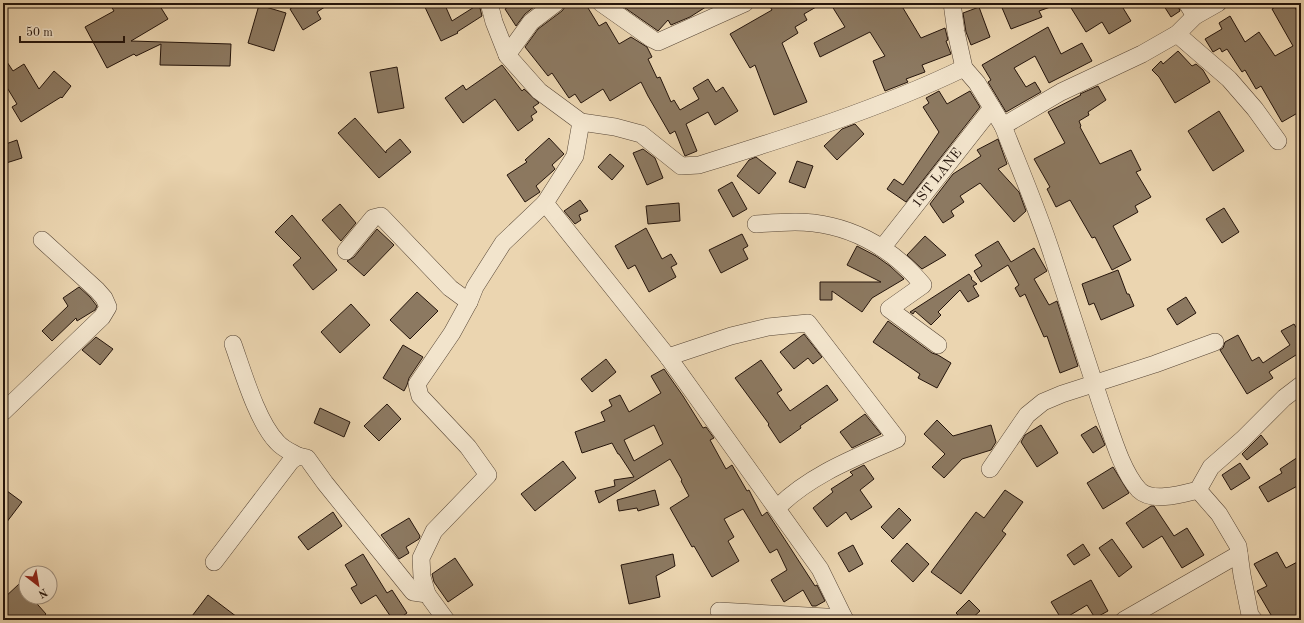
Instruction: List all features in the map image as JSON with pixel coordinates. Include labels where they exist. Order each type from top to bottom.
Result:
[{"type":"street","points":[[489,3],[494,22],[507,55],[539,92],[581,122],[616,127],[640,134],[681,166],[699,165],[807,131],[928,85],[964,68]]},
{"type":"street","points":[[507,55],[531,22],[556,3]]},
{"type":"street","points":[[601,3],[652,40],[658,42],[745,3]]},
{"type":"street","points":[[952,3],[956,32],[964,68],[977,83],[1003,126],[1050,246],[1113,437],[1127,472],[1140,491],[1155,497],[1178,495],[1198,490],[1211,467],[1243,439],[1284,398],[1301,386]]},
{"type":"street","points":[[1003,126],[1061,92],[1142,54],[1177,34],[1191,9],[1218,3]]},
{"type":"street","points":[[1177,34],[1229,79],[1278,141]]},
{"type":"street","name":"1ST LANE","points":[[882,248],[992,108]]},
{"type":"street","points":[[446,620],[427,594],[422,577],[421,558],[434,531],[488,475],[468,447],[420,396],[418,384],[452,333],[469,302],[475,287],[503,243],[546,203],[575,156],[581,122]]},
{"type":"street","points":[[546,203],[668,357],[820,569],[844,619],[719,611]]},
{"type":"street","points":[[346,251],[372,218],[381,216],[450,288],[469,302]]},
{"type":"street","points":[[756,224],[796,222],[828,225],[866,238],[882,248],[909,269],[923,285],[889,309],[938,345]]},
{"type":"street","points":[[3,412],[102,317],[108,306],[104,298],[97,290],[42,240]]},
{"type":"street","points":[[668,357],[731,336],[768,327],[808,323],[897,439],[835,467],[792,493],[779,506]]},
{"type":"street","points":[[990,469],[1027,415],[1043,402],[1062,394],[1155,364],[1215,342]]},
{"type":"street","points":[[233,344],[252,395],[265,423],[277,442],[284,449],[298,456],[307,458],[325,483],[413,592],[427,594]]},
{"type":"street","points":[[214,562],[291,461],[298,456]]},
{"type":"street","points":[[1198,490],[1219,514],[1238,546],[1248,618]]},
{"type":"street","points":[[1124,620],[1238,554]]},
{"type":"building","points":[[109,3],[158,3],[168,19],[131,41],[231,44],[230,66],[160,65],[161,44],[136,56],[134,54],[107,68],[85,27],[114,11]]},
{"type":"building","points":[[299,3],[331,3],[317,12],[321,19],[303,30],[290,9]]},
{"type":"building","points":[[423,3],[444,3],[452,21],[479,4],[482,16],[457,32],[458,33],[441,41]]},
{"type":"building","points":[[514,3],[539,3],[525,14],[516,26],[505,9]]},
{"type":"building","points":[[566,3],[585,3],[599,26],[606,22],[619,44],[631,37],[647,47],[652,57],[648,59],[657,78],[660,77],[671,102],[674,100],[680,110],[699,99],[693,88],[708,79],[716,92],[723,87],[738,111],[715,125],[708,112],[686,124],[697,151],[685,156],[675,131],[670,134],[641,82],[610,101],[603,89],[581,103],[575,94],[569,98],[552,73],[548,76],[525,47],[538,29],[562,11]]},
{"type":"building","points":[[618,3],[712,3],[690,17],[671,25],[668,20],[658,31]]},
{"type":"building","points":[[768,3],[823,3],[804,14],[807,20],[795,27],[798,33],[782,43],[807,102],[774,115],[755,65],[750,68],[730,34],[772,10]]},
{"type":"building","points":[[830,3],[900,3],[921,38],[945,28],[948,40],[946,41],[951,54],[922,65],[925,72],[906,79],[908,82],[885,91],[873,61],[885,56],[870,32],[820,57],[814,43],[845,27]]},
{"type":"building","points":[[1000,3],[1059,4],[1039,11],[1042,17],[1011,29]]},
{"type":"building","points":[[1068,3],[1120,3],[1131,21],[1109,34],[1102,22],[1086,32]]},
{"type":"building","points":[[1162,3],[1177,3],[1180,11],[1171,17]]},
{"type":"building","points":[[1282,3],[1292,3],[1301,17],[1301,111],[1282,122],[1261,86],[1256,89],[1245,70],[1242,72],[1227,49],[1222,52],[1220,48],[1213,52],[1205,39],[1222,29],[1219,23],[1230,16],[1245,42],[1259,32],[1275,56],[1293,46],[1272,9]]},
{"type":"building","points":[[259,5],[286,13],[274,51],[248,43]]},
{"type":"building","points":[[979,7],[990,37],[971,45],[966,32],[963,13]]},
{"type":"building","points":[[1048,27],[1061,54],[1082,43],[1092,61],[1049,83],[1035,56],[1014,68],[1026,87],[1035,82],[1041,92],[1006,112],[988,82],[991,80],[982,65]]},
{"type":"building","points":[[1178,51],[1192,66],[1196,64],[1203,70],[1210,82],[1175,103],[1159,77],[1152,70],[1161,61],[1163,64]]},
{"type":"building","points":[[3,56],[13,71],[24,64],[39,89],[54,71],[71,86],[62,98],[61,97],[21,122],[12,107],[17,104],[3,81]]},
{"type":"building","points":[[502,65],[522,91],[524,89],[539,103],[533,107],[537,112],[531,116],[533,120],[518,131],[495,99],[463,123],[445,98],[463,85],[466,90]]},
{"type":"building","points":[[397,67],[404,108],[378,113],[370,72]]},
{"type":"building","points":[[1098,86],[1106,100],[1088,112],[1089,115],[1079,121],[1080,127],[1100,164],[1131,150],[1141,170],[1136,172],[1151,197],[1135,206],[1138,212],[1113,226],[1131,260],[1112,270],[1095,237],[1092,238],[1070,200],[1056,207],[1047,189],[1050,187],[1034,159],[1065,143],[1048,112],[1081,95],[1080,94]]},
{"type":"building","points":[[939,91],[947,104],[970,91],[980,107],[906,202],[887,189],[894,179],[903,185],[939,132],[923,107],[929,103],[926,98]]},
{"type":"building","points":[[1219,111],[1244,151],[1213,171],[1188,131]]},
{"type":"building","points":[[355,118],[386,153],[386,151],[400,139],[411,152],[379,178],[338,133]]},
{"type":"building","points":[[855,124],[864,134],[837,160],[824,146],[842,129]]},
{"type":"building","points":[[549,138],[564,154],[552,165],[555,169],[536,186],[540,192],[525,202],[507,175],[527,162],[525,160]]},
{"type":"building","points":[[998,139],[1007,164],[998,169],[1019,192],[1026,211],[1014,222],[980,183],[960,196],[964,202],[951,211],[954,216],[943,223],[930,204],[953,174],[981,156],[977,150]]},
{"type":"building","points":[[17,140],[22,158],[3,164],[3,145]]},
{"type":"building","points":[[643,149],[655,158],[663,178],[647,185],[633,153]]},
{"type":"building","points":[[610,154],[624,166],[612,180],[598,167]]},
{"type":"building","points":[[756,157],[776,173],[759,194],[737,176],[749,160]]},
{"type":"building","points":[[797,161],[813,166],[805,188],[789,182]]},
{"type":"building","points":[[732,182],[747,209],[733,217],[718,190]]},
{"type":"building","points":[[580,200],[588,211],[579,215],[581,220],[575,224],[564,211]]},
{"type":"building","points":[[679,203],[680,221],[648,224],[646,206]]},
{"type":"building","points":[[340,204],[356,223],[341,241],[322,220]]},
{"type":"building","points":[[1224,208],[1239,232],[1222,243],[1206,219]]},
{"type":"building","points":[[292,215],[337,270],[313,290],[293,265],[301,258],[275,232]]},
{"type":"building","points":[[646,228],[662,259],[671,254],[677,264],[671,267],[676,277],[649,292],[635,265],[628,269],[615,246]]},
{"type":"building","points":[[377,229],[394,245],[364,276],[347,261],[354,257]]},
{"type":"building","points":[[742,234],[748,246],[743,249],[748,259],[721,273],[709,250]]},
{"type":"building","points":[[925,236],[946,255],[922,269],[907,255]]},
{"type":"building","points":[[998,241],[1011,262],[1034,248],[1047,271],[1034,279],[1049,305],[1057,301],[1078,366],[1060,373],[1047,336],[1044,337],[1025,294],[1020,297],[1015,288],[1019,285],[1008,265],[981,282],[974,271],[982,266],[975,255]]},
{"type":"building","points":[[857,246],[876,256],[904,279],[872,298],[862,312],[832,291],[832,300],[820,300],[820,282],[881,282],[847,265]]},
{"type":"building","points":[[1118,270],[1127,294],[1129,294],[1134,306],[1101,320],[1094,303],[1089,305],[1082,284]]},
{"type":"building","points":[[969,274],[972,278],[971,279],[977,284],[973,286],[979,296],[968,302],[960,290],[938,312],[941,315],[931,325],[915,311],[913,314],[910,312]]},
{"type":"building","points":[[79,287],[97,306],[95,310],[77,321],[76,318],[52,341],[42,331],[68,306],[63,298]]},
{"type":"building","points":[[417,292],[438,311],[410,339],[390,320]]},
{"type":"building","points":[[1186,297],[1196,313],[1177,325],[1167,309]]},
{"type":"building","points":[[351,304],[370,325],[340,353],[321,332]]},
{"type":"building","points":[[888,321],[932,353],[951,363],[937,388],[918,378],[920,374],[873,342]]},
{"type":"building","points":[[1294,324],[1301,335],[1301,364],[1296,355],[1269,372],[1273,378],[1247,394],[1220,350],[1223,348],[1225,342],[1238,335],[1252,361],[1259,357],[1263,363],[1290,345],[1281,331]]},
{"type":"building","points":[[804,334],[822,357],[813,364],[808,358],[794,369],[780,352]]},
{"type":"building","points":[[96,337],[113,349],[100,365],[82,350]]},
{"type":"building","points":[[403,345],[423,357],[409,378],[404,391],[383,378]]},
{"type":"building","points":[[606,359],[616,372],[592,392],[581,379]]},
{"type":"building","points":[[761,360],[782,390],[777,393],[790,411],[827,385],[838,400],[800,426],[801,428],[780,443],[768,425],[769,424],[735,378]]},
{"type":"building","points":[[664,369],[703,428],[706,427],[714,438],[710,440],[726,469],[732,465],[747,491],[749,490],[762,516],[767,512],[815,586],[817,585],[825,601],[816,606],[812,606],[803,590],[784,602],[771,580],[787,570],[777,549],[770,553],[743,509],[724,519],[734,537],[728,541],[739,561],[712,577],[694,546],[692,547],[670,508],[689,496],[670,459],[599,503],[595,491],[615,486],[614,480],[634,477],[612,443],[582,453],[575,432],[605,421],[601,412],[612,406],[609,400],[620,395],[629,412],[661,393],[651,376]],"holes":[[[654,425],[663,444],[634,461],[624,440]]]},
{"type":"building","points":[[387,404],[401,419],[379,441],[364,426]]},
{"type":"building","points":[[320,408],[350,422],[344,437],[314,423]]},
{"type":"building","points":[[865,414],[881,434],[852,448],[840,432]]},
{"type":"building","points":[[937,420],[953,436],[991,425],[996,442],[991,450],[962,459],[944,478],[932,467],[945,454],[924,434]]},
{"type":"building","points":[[1041,425],[1058,453],[1037,467],[1021,442],[1025,435]]},
{"type":"building","points":[[1096,426],[1105,445],[1093,453],[1081,435]]},
{"type":"building","points":[[1261,435],[1268,444],[1247,460],[1242,454]]},
{"type":"building","points":[[1301,455],[1301,484],[1268,502],[1259,487],[1282,473],[1280,469]]},
{"type":"building","points":[[563,461],[576,478],[535,511],[521,494]]},
{"type":"building","points":[[1240,463],[1250,478],[1231,490],[1222,475]]},
{"type":"building","points":[[864,465],[874,479],[860,490],[872,507],[851,520],[846,512],[827,527],[813,508],[833,492],[831,489],[853,475],[850,472]]},
{"type":"building","points":[[1113,467],[1129,493],[1103,509],[1087,483]]},
{"type":"building","points":[[3,488],[22,502],[3,527]]},
{"type":"building","points":[[655,490],[659,505],[638,511],[637,508],[619,511],[617,500]]},
{"type":"building","points":[[1005,490],[1023,502],[1002,531],[1006,534],[961,594],[931,572],[976,512],[984,518]]},
{"type":"building","points":[[1151,506],[1154,506],[1174,536],[1187,528],[1204,555],[1182,568],[1162,536],[1143,548],[1126,523]]},
{"type":"building","points":[[899,508],[911,520],[893,539],[881,527]]},
{"type":"building","points":[[333,512],[342,526],[308,550],[298,537]]},
{"type":"building","points":[[409,518],[420,536],[419,539],[406,547],[409,553],[399,559],[381,535]]},
{"type":"building","points":[[1112,539],[1132,567],[1119,577],[1099,548]]},
{"type":"building","points":[[907,543],[929,564],[913,582],[891,561]]},
{"type":"building","points":[[1083,544],[1090,555],[1074,565],[1067,555]]},
{"type":"building","points":[[853,545],[863,564],[849,572],[838,553]]},
{"type":"building","points":[[1277,552],[1286,568],[1301,560],[1301,620],[1274,620],[1257,591],[1267,586],[1254,564]]},
{"type":"building","points":[[363,554],[387,593],[392,590],[407,613],[397,620],[393,620],[376,595],[361,604],[351,588],[357,585],[345,565]]},
{"type":"building","points":[[673,554],[675,566],[656,576],[660,597],[629,604],[621,565]]},
{"type":"building","points":[[455,558],[473,585],[448,602],[434,582],[432,574]]},
{"type":"building","points":[[1091,580],[1108,611],[1095,618],[1087,605],[1062,620],[1051,602]]},
{"type":"building","points":[[18,585],[18,605],[38,605],[46,614],[40,620],[3,620],[3,599]]},
{"type":"building","points":[[208,595],[241,620],[189,620]]},
{"type":"building","points":[[969,600],[980,611],[970,620],[963,620],[956,613]]}]
